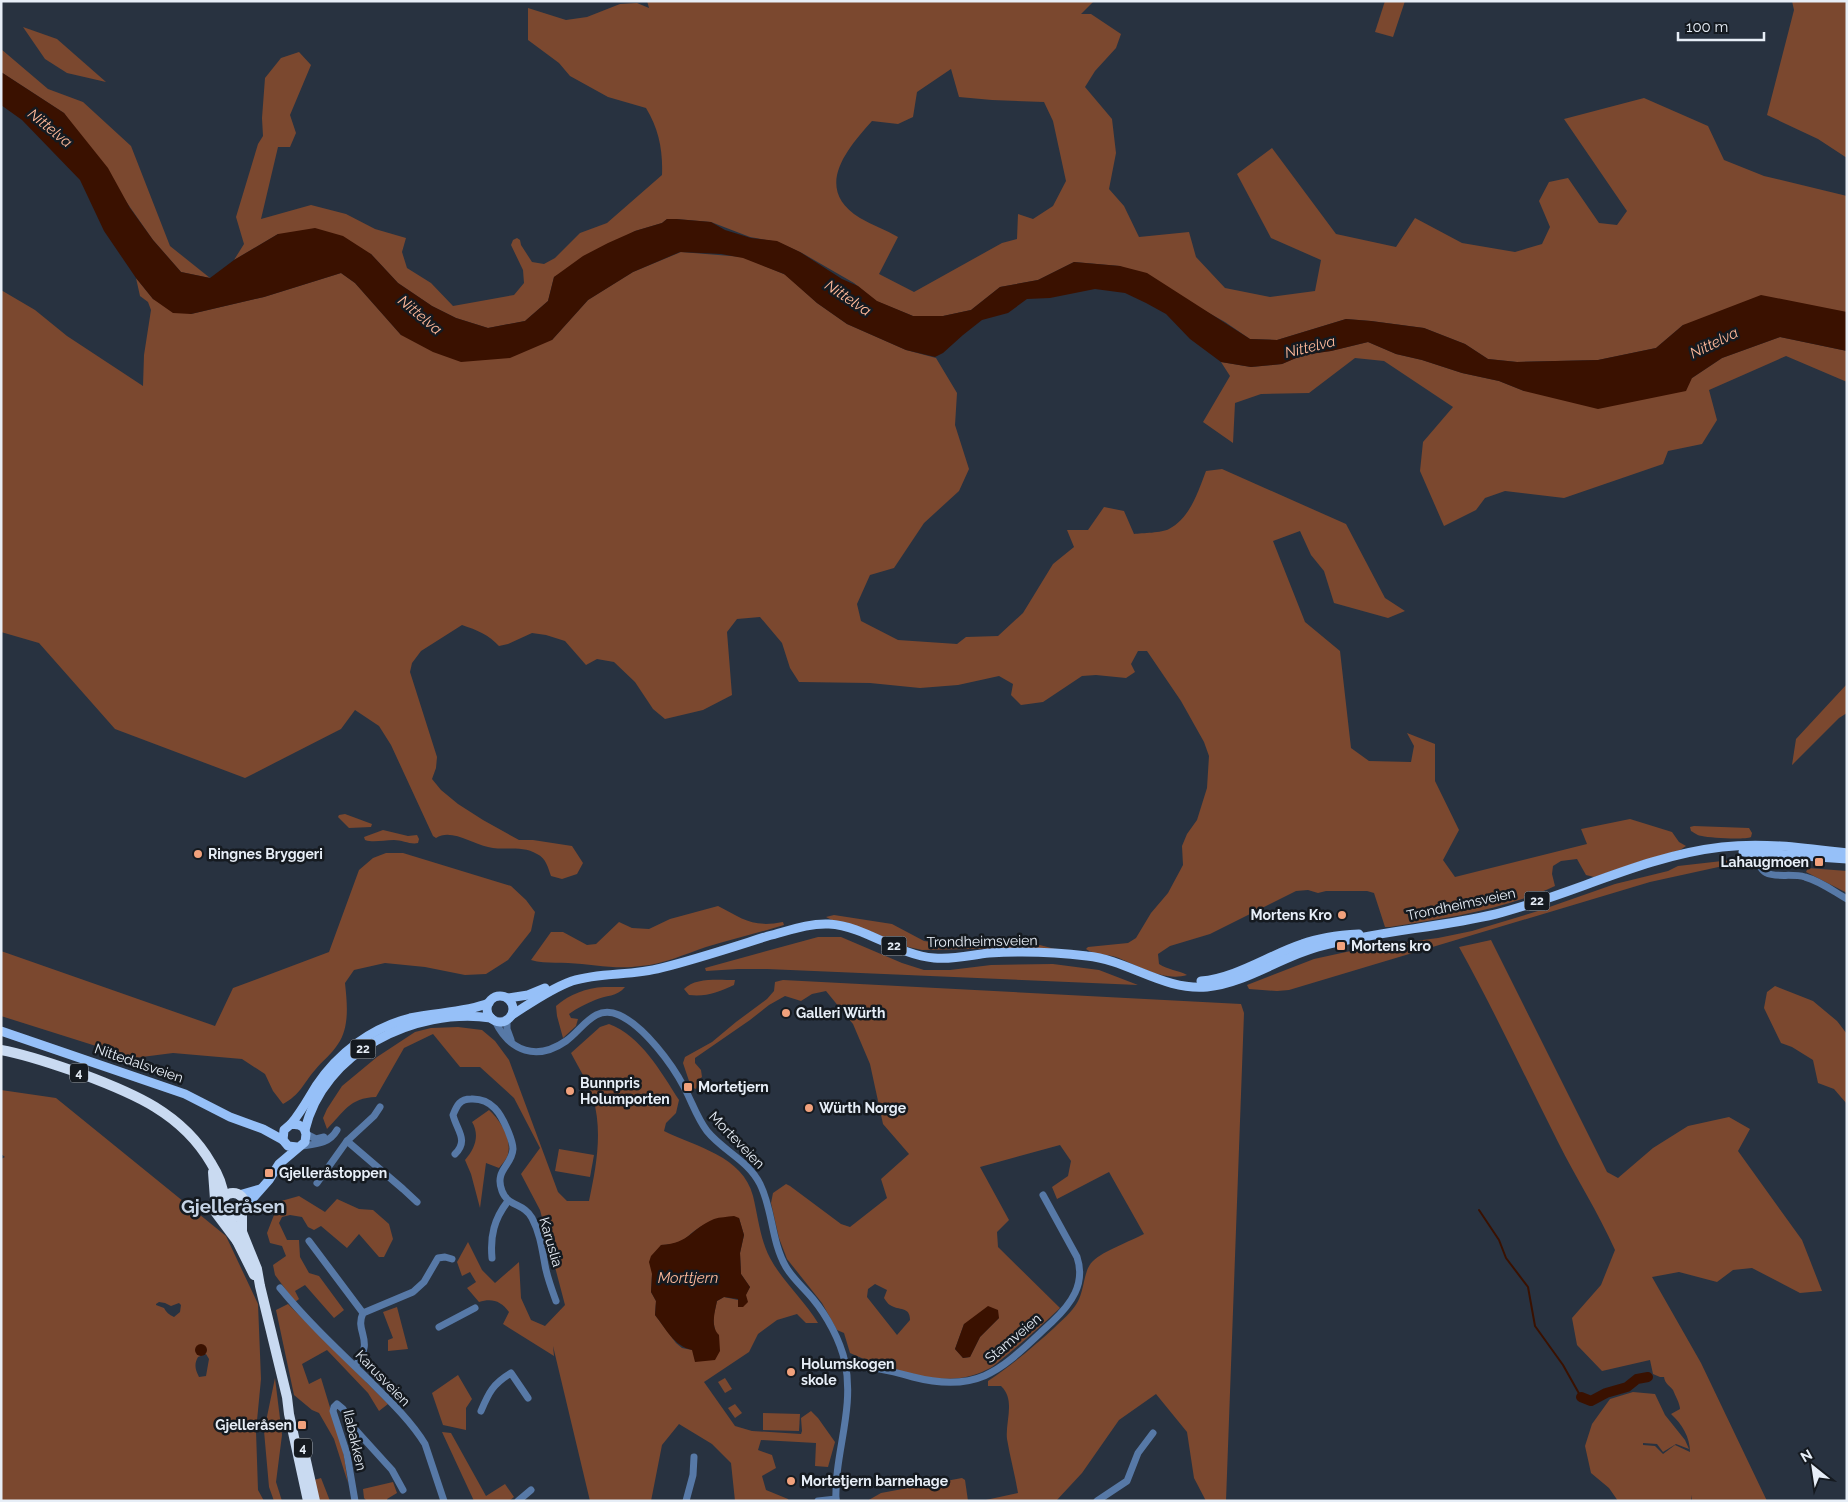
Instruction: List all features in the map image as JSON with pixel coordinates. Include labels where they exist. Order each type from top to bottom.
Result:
[{"type":"highway","name":"4","points":[[1,1050],[66,1068],[143,1099],[162,1110],[198,1144],[211,1162],[221,1181],[224,1198],[222,1210],[234,1227],[237,1241]]},
{"type":"highway","name":"4","points":[[211,1162],[221,1171],[237,1194],[243,1198],[242,1232],[257,1269],[288,1397],[289,1414],[308,1501]]},
{"type":"highway","name":"4","points":[[211,1162],[216,1213],[237,1241],[260,1286]]},
{"type":"highway","points":[[224,1198],[230,1194],[237,1194]]},
{"type":"highway","points":[[228,1216],[235,1217],[244,1210]]},
{"type":"highway","name":"4","points":[[288,1397],[295,1412],[316,1501]]},
{"type":"main road","name":"Trondheimsveien","points":[[1763,850],[1847,859]]},
{"type":"main road","name":"Trondheimsveien","points":[[508,998],[528,995],[567,977],[582,973],[601,971],[640,973],[789,930],[823,924],[849,927],[908,952],[931,958],[998,953],[1084,956],[1107,960],[1150,976],[1193,987],[1219,984],[1310,949],[1378,934],[1494,914],[1646,863],[1692,852],[1763,850],[1847,853]]},
{"type":"main road","name":"Trondheimsveien","points":[[509,1018],[542,996],[569,982],[617,973]]},
{"type":"main road","name":"22","points":[[244,1210],[272,1177],[280,1163],[284,1140],[283,1133],[330,1067],[353,1046],[370,1034],[407,1019],[468,1009],[489,1003],[497,996],[508,998]]},
{"type":"main road","points":[[508,998],[513,1006],[509,1018]]},
{"type":"main road","points":[[489,1003],[488,1012],[493,1019]]},
{"type":"main road","name":"22","points":[[280,1163],[306,1139],[312,1109],[330,1081],[351,1059],[374,1042],[401,1028],[420,1022],[467,1016],[493,1019],[501,1022],[509,1018]]},
{"type":"main road","name":"Nittedalsveien","points":[[1,1031],[185,1094],[237,1120],[263,1129],[284,1140]]},
{"type":"main road","points":[[288,1126],[299,1125],[306,1132]]},
{"type":"main road","name":"Nittedalsveien","points":[[263,1129],[288,1126]]},
{"type":"main road","points":[[284,1140],[288,1146],[299,1147]]},
{"type":"main road","points":[[237,1194],[261,1189]]},
{"type":"street","points":[[1763,850],[1759,865],[1767,873],[1774,876],[1802,876],[1819,883],[1847,899]]},
{"type":"street","name":"Morteveien","points":[[493,1019],[503,1036],[512,1043],[528,1052],[539,1052],[567,1040],[592,1017],[604,1012],[619,1015],[635,1026],[672,1068],[684,1086],[698,1117],[708,1132],[754,1174],[764,1195],[780,1256],[789,1271],[824,1314],[839,1343],[846,1368],[848,1411],[836,1472],[836,1500]]},
{"type":"street","points":[[509,1018],[507,1029],[512,1043]]},
{"type":"street","points":[[455,1154],[461,1148],[463,1140],[453,1115],[459,1103],[464,1100],[473,1099],[493,1106],[502,1116],[512,1142],[512,1153],[501,1172],[500,1178],[503,1193],[508,1202],[500,1214],[491,1235],[492,1258]]},
{"type":"street","points":[[318,1183],[346,1141],[374,1116],[380,1107]]},
{"type":"street","points":[[299,1147],[325,1142],[332,1138],[338,1130],[318,1139],[306,1132]]},
{"type":"street","points":[[346,1141],[417,1202]]},
{"type":"street","name":"Stamveien","points":[[846,1368],[871,1367],[934,1382],[953,1383],[979,1379],[1005,1365],[1070,1303],[1077,1291],[1080,1278],[1080,1267],[1077,1257],[1042,1195]]},
{"type":"street","name":"Karuslia","points":[[508,1202],[521,1206],[531,1216],[539,1234],[546,1272],[556,1302]]},
{"type":"street","points":[[309,1241],[363,1313],[361,1324],[365,1347],[364,1353],[355,1366]]},
{"type":"street","points":[[363,1313],[413,1292],[424,1282],[438,1258],[452,1259]]},
{"type":"street","name":"Karusveien","points":[[280,1288],[309,1323],[396,1407],[420,1437],[444,1501]]},
{"type":"street","points":[[439,1327],[475,1308]]},
{"type":"street","points":[[481,1412],[490,1390],[498,1381],[511,1373],[528,1398]]},
{"type":"street","name":"Ilabakken","points":[[355,1501],[347,1454],[333,1411],[337,1404],[343,1409],[353,1427],[392,1470],[403,1490]]},
{"type":"street","points":[[1097,1501],[1127,1481],[1138,1453],[1153,1433]]},
{"type":"street","points":[[686,1501],[693,1475],[694,1456]]},
{"type":"street","points":[[518,1501],[531,1490]]},
{"type":"street","points":[[818,1501],[836,1500]]},
{"type":"shaded area","points":[[647,1],[1094,1],[1081,14],[1091,14],[1121,34],[1116,48],[1095,71],[1085,87],[1112,119],[1116,153],[1109,189],[1124,206],[1139,237],[1189,232],[1196,257],[1225,288],[1270,297],[1315,291],[1321,260],[1271,238],[1237,174],[1272,148],[1336,234],[1396,247],[1415,218],[1462,243],[1515,252],[1542,244],[1550,227],[1539,201],[1549,182],[1568,178],[1599,223],[1617,225],[1627,211],[1564,119],[1644,98],[1708,126],[1724,160],[1764,176],[1847,196],[1847,312],[1683,325],[1656,348],[1598,360],[1517,362],[1488,359],[1465,344],[1424,328],[1371,321],[1346,319],[1277,340],[1250,339],[1225,322],[1120,266],[1074,262],[1038,280],[1000,287],[971,310],[943,316],[913,316],[876,301],[854,283],[802,253],[778,242],[750,237],[711,222],[676,219],[667,219],[662,223],[635,231],[554,277],[548,301],[525,321],[488,328],[456,318],[432,306],[398,283],[371,254],[278,234],[234,260],[244,244],[236,217],[258,144],[263,136],[262,118],[265,78],[281,58],[299,52],[311,65],[290,115],[296,133],[290,147],[278,147],[261,219],[311,205],[346,214],[375,229],[406,238],[402,252],[407,268],[431,283],[453,306],[514,295],[524,283],[523,270],[511,245],[513,240],[517,238],[520,240],[521,245],[532,262],[544,264],[555,258],[580,233],[607,223],[662,175],[662,157],[659,140],[646,108],[608,97],[570,76],[559,63],[528,40],[528,8],[566,20],[587,17],[620,4],[637,3],[649,8]],"holes":[[[951,69],[959,97],[1044,102],[1053,121],[1066,181],[1053,206],[1033,219],[1018,214],[1017,239],[1002,243],[914,292],[879,274],[898,237],[860,218],[846,207],[838,195],[836,182],[844,157],[872,121],[898,124],[913,117],[917,92]]]},
{"type":"shaded area","points":[[1385,1],[1405,1],[1393,37],[1375,32]]},
{"type":"shaded area","points":[[1792,1],[1847,1],[1847,158],[1818,139],[1767,115],[1794,10]]},
{"type":"shaded area","points":[[23,27],[57,39],[106,82],[67,73],[45,59]]},
{"type":"shaded area","points":[[1,49],[48,89],[83,102],[131,146],[170,246],[210,278],[181,272],[153,240],[64,113],[1,72]]},
{"type":"shaded area","points":[[681,252],[743,257],[786,275],[817,303],[847,324],[906,350],[936,358],[957,393],[955,425],[969,469],[959,491],[924,523],[894,568],[870,575],[857,604],[861,621],[898,640],[957,644],[966,637],[998,636],[1023,613],[1053,564],[1074,547],[1067,530],[1088,530],[1104,507],[1124,511],[1134,534],[1169,529],[1183,518],[1188,511],[1206,471],[1222,469],[1346,524],[1385,598],[1405,611],[1388,618],[1334,603],[1324,571],[1311,555],[1300,531],[1273,541],[1305,622],[1340,651],[1351,748],[1369,761],[1411,762],[1414,746],[1407,733],[1435,744],[1435,781],[1459,830],[1443,860],[1455,877],[1587,844],[1581,829],[1630,819],[1672,832],[1679,842],[1686,846],[1680,850],[1594,877],[1586,875],[1577,859],[1561,861],[1553,866],[1552,874],[1555,886],[1535,894],[1474,912],[1390,927],[1385,927],[1374,893],[1367,891],[1326,891],[1318,893],[1308,890],[1296,891],[1210,934],[1170,946],[1158,954],[1159,964],[1187,975],[1169,976],[1151,972],[1116,957],[1086,949],[1088,947],[1128,943],[1136,938],[1151,913],[1168,893],[1183,865],[1182,846],[1187,834],[1197,820],[1207,788],[1209,756],[1204,742],[1181,701],[1147,651],[1138,651],[1131,664],[1135,672],[1126,678],[1096,675],[1082,676],[1043,702],[1021,705],[1011,695],[1013,684],[999,676],[958,685],[920,688],[870,683],[799,682],[790,668],[782,643],[760,617],[737,619],[727,632],[732,695],[703,710],[665,719],[653,709],[635,682],[614,662],[597,659],[586,665],[565,641],[532,633],[499,646],[482,633],[462,625],[421,651],[412,663],[410,672],[437,757],[432,779],[441,790],[458,804],[519,840],[533,840],[572,846],[583,863],[577,874],[562,879],[551,876],[543,858],[531,851],[488,847],[455,836],[442,835],[436,838],[433,836],[391,745],[379,726],[355,710],[341,729],[245,778],[115,729],[39,643],[1,632],[1,290],[35,310],[67,336],[143,386],[144,355],[151,310],[148,302],[140,296],[136,278],[153,299],[191,314],[264,297],[341,273],[355,283],[401,335],[552,340],[588,300],[633,272]]},
{"type":"shaded area","points":[[1780,337],[1847,351],[1847,382],[1786,356],[1709,390],[1717,420],[1702,444],[1668,451],[1663,464],[1564,498],[1505,491],[1485,498],[1476,510],[1444,526],[1420,471],[1423,442],[1453,407],[1384,361],[1355,358],[1309,393],[1261,394],[1235,403],[1233,443],[1203,422],[1230,376],[1221,362],[1251,367],[1282,364],[1303,355],[1331,351],[1368,342],[1396,354],[1462,373],[1499,381],[1524,391],[1692,378],[1722,358]]},
{"type":"shaded area","points":[[1847,684],[1847,713],[1839,718],[1792,765],[1796,739]]},
{"type":"shaded area","points":[[345,814],[372,824],[371,827],[349,828],[338,817]]},
{"type":"shaded area","points":[[1690,827],[1749,828],[1752,833],[1751,837],[1742,838],[1706,837],[1699,836],[1691,831]]},
{"type":"shaded area","points":[[383,830],[408,836],[417,835],[418,843],[394,840],[365,840],[364,837]]},
{"type":"shaded area","points":[[386,853],[403,853],[511,886],[526,900],[535,912],[531,931],[508,960],[486,974],[465,975],[425,967],[385,963],[354,970],[345,983],[347,1014],[342,1037],[336,1048],[297,1093],[283,1104],[273,1091],[265,1074],[242,1059],[173,1053],[134,1058],[1,1016],[1,951],[215,1026],[233,988],[329,952],[359,870],[373,858]]},
{"type":"shaded area","points":[[1731,860],[1732,863],[1723,866],[1650,882],[1289,990],[1249,989],[1247,985],[1314,959],[1369,947],[1438,938],[1472,931],[1538,911],[1615,884],[1668,871],[1678,866]]},
{"type":"shaded area","points":[[1808,868],[1847,871],[1847,893],[1806,872]]},
{"type":"shaded area","points":[[718,906],[749,921],[764,924],[783,922],[784,925],[650,965],[614,967],[531,960],[551,932],[563,932],[587,945],[596,944],[619,922],[632,928],[649,929],[670,919]]},
{"type":"shaded area","points":[[834,915],[892,924],[924,941],[941,943],[1032,943],[1055,949],[922,950],[904,946],[875,933],[826,917]]},
{"type":"shaded area","points":[[818,937],[841,937],[902,963],[924,970],[950,970],[991,965],[1053,964],[1099,970],[1138,985],[767,969],[706,971],[705,968]]},
{"type":"shaded area","points":[[1491,940],[1607,1172],[1618,1178],[1653,1148],[1688,1126],[1729,1117],[1750,1129],[1738,1151],[1802,1240],[1822,1291],[1800,1293],[1752,1268],[1733,1270],[1717,1282],[1679,1272],[1652,1277],[1701,1363],[1767,1501],[1692,1501],[1692,1495],[1691,1501],[1618,1501],[1609,1488],[1591,1473],[1585,1446],[1592,1424],[1610,1399],[1633,1392],[1655,1394],[1665,1415],[1685,1440],[1689,1449],[1676,1444],[1663,1452],[1657,1444],[1643,1443],[1643,1445],[1655,1446],[1663,1454],[1675,1445],[1690,1452],[1690,1446],[1685,1431],[1671,1414],[1680,1409],[1673,1390],[1666,1383],[1664,1377],[1653,1374],[1650,1360],[1602,1371],[1577,1345],[1572,1318],[1601,1285],[1615,1250],[1459,947]]},
{"type":"shaded area","points":[[735,980],[734,985],[707,995],[689,995],[684,989],[701,981]]},
{"type":"shaded area","points":[[783,980],[1241,1004],[1244,1013],[1226,1501],[1206,1501],[1194,1478],[1187,1432],[1156,1394],[1119,1420],[1082,1473],[1056,1501],[981,1501],[1018,1493],[1007,1439],[1008,1398],[1001,1386],[988,1386],[988,1381],[1030,1349],[1072,1310],[1080,1298],[1087,1270],[1093,1261],[1110,1250],[1144,1234],[1109,1172],[1057,1199],[1052,1187],[1068,1176],[1071,1161],[1060,1145],[980,1167],[1009,1220],[997,1232],[998,1247],[1060,1308],[994,1365],[970,1376],[953,1379],[917,1376],[882,1366],[850,1353],[844,1333],[837,1330],[822,1303],[787,1259],[779,1238],[771,1203],[773,1193],[786,1184],[841,1224],[850,1227],[887,1198],[881,1179],[909,1154],[883,1124],[870,1064],[853,1024],[826,991],[812,994],[801,1001],[785,996],[769,1005],[695,1058],[695,1063],[701,1070],[702,1077],[698,1080],[699,1083],[696,1089],[691,1087],[683,1063],[685,1057],[712,1042],[767,999],[774,991],[775,982]],"holes":[[[875,1284],[887,1290],[884,1298],[888,1304],[906,1311],[910,1316],[910,1320],[897,1335],[867,1297],[868,1289]],[[999,1318],[980,1337],[970,1357],[963,1358],[955,1349],[964,1324]]]},
{"type":"shaded area","points":[[1775,986],[1813,1001],[1837,1021],[1847,1034],[1847,1104],[1834,1089],[1818,1083],[1813,1060],[1792,1047],[1781,1043],[1764,1008],[1767,992]]},
{"type":"shaded area","points":[[604,987],[625,987],[618,993],[595,1000],[569,1014],[571,1018],[578,1019],[576,1026],[563,1038],[556,1006],[578,992]]},
{"type":"shaded area","points":[[609,1024],[631,1037],[649,1056],[679,1100],[676,1113],[666,1123],[664,1131],[717,1154],[739,1171],[748,1182],[764,1243],[770,1258],[818,1323],[806,1323],[797,1314],[777,1320],[758,1334],[749,1352],[704,1382],[735,1426],[752,1431],[801,1434],[801,1418],[811,1411],[818,1418],[835,1442],[828,1467],[815,1466],[816,1443],[761,1440],[758,1450],[772,1455],[776,1468],[762,1476],[766,1490],[789,1501],[735,1501],[731,1463],[712,1444],[679,1424],[662,1445],[651,1501],[590,1501],[553,1346],[554,1356],[503,1324],[509,1312],[496,1301],[479,1302],[467,1288],[476,1282],[470,1272],[462,1276],[457,1262],[468,1242],[482,1270],[495,1283],[519,1262],[521,1298],[531,1320],[545,1326],[565,1305],[540,1210],[521,1174],[540,1148],[514,1098],[480,1067],[460,1067],[433,1034],[404,1048],[376,1097],[353,1103],[327,1129],[323,1118],[342,1086],[377,1057],[415,1032],[431,1028],[458,1027],[482,1030],[495,1041],[509,1060],[558,1192],[567,1201],[589,1201],[596,1163],[598,1124],[591,1092],[571,1053],[600,1027]],"holes":[[[739,1218],[744,1235],[740,1253],[741,1274],[750,1287],[739,1307],[738,1300],[724,1297],[717,1301],[713,1318],[715,1331],[692,1350],[682,1348],[655,1315],[656,1301],[651,1292],[652,1274],[661,1245],[682,1241],[708,1223]]]},
{"type":"shaded area","points":[[1,1090],[56,1098],[226,1236],[258,1304],[261,1379],[256,1431],[258,1490],[264,1501],[1,1501],[1,1159],[5,1157],[1,1154]],"holes":[[[159,1302],[171,1306],[179,1303],[181,1305],[180,1312],[174,1317],[164,1308],[156,1305]],[[206,1354],[209,1359],[206,1376],[199,1377],[196,1362],[198,1357]]]},
{"type":"shaded area","points":[[489,1110],[504,1130],[509,1148],[507,1158],[499,1168],[486,1163],[480,1208],[471,1174],[465,1160],[471,1151],[476,1137],[472,1122]]},
{"type":"shaded area","points":[[559,1149],[594,1155],[590,1177],[555,1171]]},
{"type":"shaded area","points":[[299,1196],[325,1212],[337,1199],[359,1209],[373,1210],[389,1224],[393,1239],[384,1257],[379,1257],[359,1234],[347,1248],[321,1226],[314,1230],[308,1227],[302,1217],[290,1215],[282,1217],[279,1223],[287,1240],[299,1240],[300,1257],[309,1273],[319,1276],[344,1310],[334,1318],[305,1285],[295,1291],[299,1299],[295,1302],[275,1275],[273,1265],[286,1256],[282,1246],[270,1243],[267,1233],[274,1215],[261,1210],[267,1205]]},
{"type":"shaded area","points":[[288,1304],[388,1404],[379,1411],[368,1393],[327,1350],[302,1364],[309,1384],[321,1378],[343,1450],[348,1483],[334,1439],[319,1413],[312,1410],[294,1395],[276,1310]]},
{"type":"shaded area","points":[[397,1307],[408,1349],[388,1351],[388,1340],[393,1338],[383,1312]]},
{"type":"shaded area","points":[[458,1375],[472,1399],[466,1408],[466,1430],[443,1425],[432,1393]]},
{"type":"shaded area","points":[[275,1378],[282,1435],[276,1482],[282,1501],[274,1501],[269,1487],[264,1431]]},
{"type":"shaded area","points":[[725,1378],[732,1389],[725,1393],[718,1382]]},
{"type":"shaded area","points":[[735,1404],[742,1413],[735,1418],[728,1408]]},
{"type":"shaded area","points":[[763,1413],[800,1414],[799,1431],[763,1430]]},
{"type":"shaded area","points":[[442,1432],[451,1433],[486,1496],[505,1484],[514,1497],[509,1501],[474,1501]]},
{"type":"shaded area","points":[[321,1478],[330,1501],[318,1501],[314,1480]]},
{"type":"shaded area","points":[[962,1478],[965,1480],[968,1501],[867,1501],[881,1493]]},
{"type":"shaded area","points":[[393,1482],[397,1493],[387,1499],[387,1501],[367,1501],[364,1498],[363,1489]]},
{"type":"water","name":"Nittelva","points":[[1,72],[64,113],[108,168],[130,208],[153,240],[181,272],[210,278],[234,260],[278,234],[315,228],[343,236],[371,254],[398,283],[432,306],[456,318],[488,328],[525,321],[548,301],[554,277],[583,256],[635,231],[662,223],[667,219],[676,219],[711,222],[725,230],[751,238],[777,241],[800,252],[842,279],[858,286],[877,301],[913,316],[943,316],[971,310],[1000,287],[1038,280],[1074,262],[1120,266],[1147,273],[1250,339],[1277,340],[1346,319],[1424,328],[1465,344],[1488,359],[1517,362],[1598,360],[1656,348],[1683,325],[1761,295],[1847,312],[1847,351],[1780,337],[1722,358],[1692,378],[1686,391],[1598,409],[1524,391],[1499,381],[1462,373],[1396,354],[1368,342],[1331,351],[1303,355],[1282,364],[1251,367],[1221,362],[1190,339],[1166,314],[1125,293],[1095,289],[1050,298],[1027,299],[1008,313],[982,320],[943,353],[935,357],[906,350],[847,324],[817,303],[784,274],[743,258],[721,254],[680,252],[633,272],[588,300],[552,340],[510,358],[461,362],[433,352],[401,335],[355,283],[341,273],[264,297],[191,314],[173,313],[153,299],[136,278],[104,231],[80,180],[22,120],[1,105]]},
{"type":"water","name":"Morttjern","points":[[734,1216],[739,1218],[744,1235],[740,1253],[741,1274],[750,1287],[746,1295],[748,1302],[743,1307],[738,1307],[738,1299],[724,1297],[717,1301],[714,1323],[719,1335],[720,1351],[715,1360],[695,1362],[692,1350],[675,1341],[655,1315],[656,1301],[651,1292],[652,1274],[649,1262],[651,1256],[661,1245],[679,1242],[714,1219]]},
{"type":"water","points":[[988,1306],[998,1310],[999,1318],[980,1337],[970,1357],[963,1358],[955,1349],[964,1324]]},
{"type":"water","points":[[201,1344],[207,1350],[201,1356],[195,1350]]},
{"type":"waterway","points":[[1479,1210],[1499,1240],[1506,1258],[1528,1287],[1535,1326],[1563,1365],[1581,1397]]},
{"type":"waterway","points":[[1581,1397],[1591,1401],[1606,1393],[1627,1387],[1637,1379],[1648,1377]]},
{"type":"place","name":"Ringnes Bryggeri","points":[[198,854]]},
{"type":"place","name":"Lahaugmoen","points":[[1819,862]]},
{"type":"place","name":"Mortens Kro","points":[[1342,915]]},
{"type":"place","name":"Mortens kro","points":[[1341,946]]},
{"type":"place","name":"Galleri Würth","points":[[786,1013]]},
{"type":"place","name":"Mortetjern","points":[[688,1087]]},
{"type":"place","name":"Bunnpris Holumporten","points":[[570,1091]]},
{"type":"place","name":"Würth Norge","points":[[809,1108]]},
{"type":"place","name":"Gjelleråstoppen","points":[[269,1173]]},
{"type":"place","name":"Holumskogen skole","points":[[791,1372]]},
{"type":"place","name":"Gjelleråsen","points":[[302,1425]]},
{"type":"place","name":"Mortetjern barnehage","points":[[791,1481]]},
{"type":"district","name":"Gjelleråsen","points":[[233,1206]]}]
